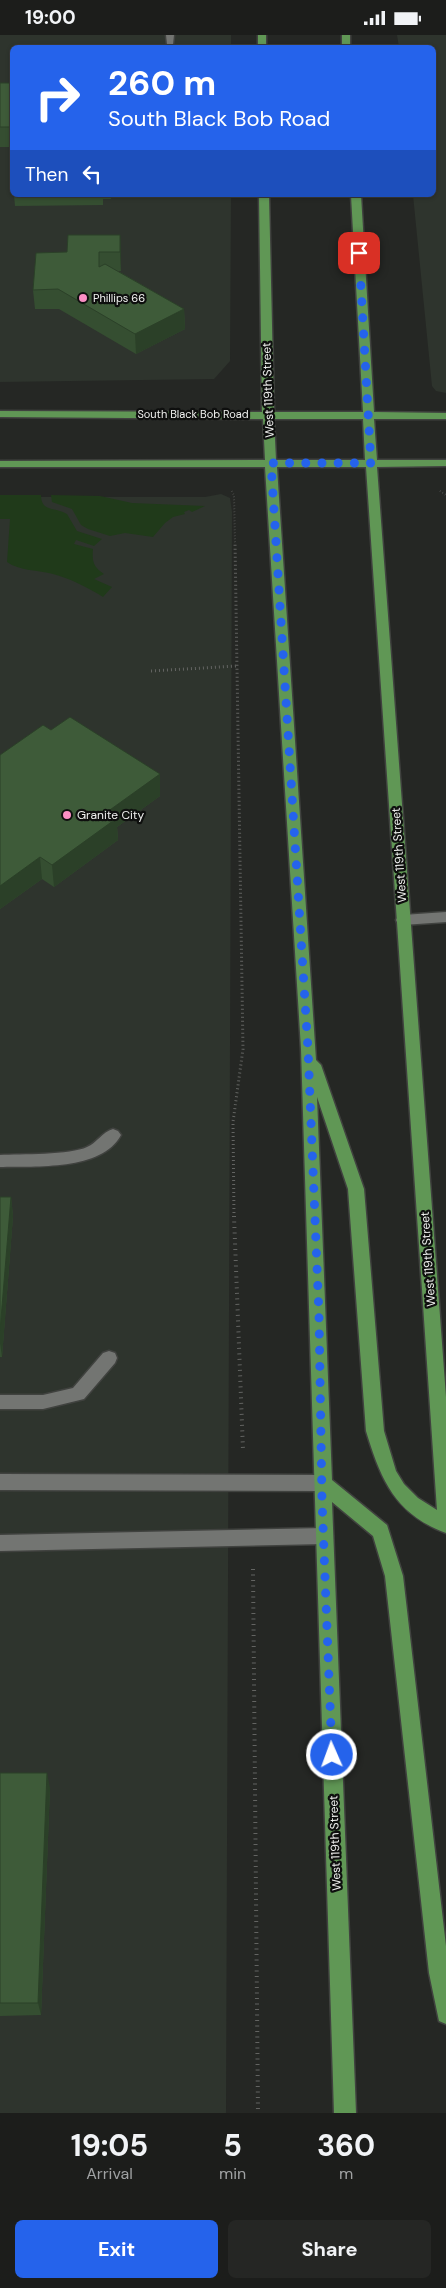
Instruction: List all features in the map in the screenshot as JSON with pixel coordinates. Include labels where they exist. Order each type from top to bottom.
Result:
[{"type":"main road","name":"West 119th Street","points":[[264,197],[268,414],[308,1049],[319,1315],[322,1483],[345,2113]]},
{"type":"main road","name":"West 119th Street","points":[[356,197],[371,463],[446,1515]]},
{"type":"main road","name":"South Black Bob Road","points":[[0,414],[446,416]]},
{"type":"main road","points":[[0,464],[446,463]]},
{"type":"main road","points":[[308,1049],[356,1189],[375,1431],[386,1469],[398,1490],[411,1504],[446,1525]]},
{"type":"main road","points":[[322,1483],[381,1531],[394,1576],[439,1973],[446,2014]]},
{"type":"street","points":[[404,920],[446,917]]},
{"type":"street","points":[[0,1161],[54,1159],[92,1153],[113,1135]]},
{"type":"street","points":[[0,1402],[43,1402],[78,1394],[109,1358]]},
{"type":"street","points":[[0,1482],[322,1483]]},
{"type":"street","points":[[0,1543],[324,1536]]},
{"type":"path","points":[[230,486],[234,496],[243,1049],[233,1122],[240,1425]]},
{"type":"path","points":[[151,671],[237,666]]},
{"type":"path","points":[[253,1567],[258,2113]]},
{"type":"shaded area","points":[[0,35],[231,35],[231,45],[10,45],[10,197],[231,197],[230,361],[214,379],[0,382]]},
{"type":"shaded area","points":[[397,35],[446,35],[446,393],[436,391],[432,386],[413,197],[436,197],[436,45],[399,45]]},
{"type":"shaded area","points":[[221,494],[230,498],[232,512],[226,2113],[0,2113],[0,497],[205,497]]},
{"type":"green space","points":[[0,495],[41,495],[43,504],[46,507],[67,514],[77,531],[102,539],[94,546],[76,540],[74,544],[93,549],[94,563],[104,574],[94,579],[112,587],[103,597],[66,578],[17,567],[7,562],[10,519],[0,519]]},
{"type":"green space","points":[[51,495],[100,496],[132,503],[205,506],[173,517],[153,537],[125,533],[110,536],[81,525],[72,509],[52,502]]},
{"type":"building","points":[[0,83],[10,83],[10,127],[0,127]]},
{"type":"building","points":[[68,235],[120,235],[120,252],[99,252],[99,267],[105,264],[184,309],[135,334],[58,289],[33,290],[36,253],[67,252]]},
{"type":"building","name":"Granite City","points":[[70,717],[160,774],[107,812],[117,818],[52,865],[40,857],[0,886],[0,755],[43,725],[51,730]]},
{"type":"building","points":[[0,1197],[11,1197],[0,1331]]},
{"type":"building","points":[[0,1773],[47,1773],[38,2003],[0,2003]]},
{"type":"place","name":"Phillips 66","points":[[83,298]]},
{"type":"place","name":"Granite City","points":[[67,815]]},
{"type":"route","points":[[332,1755],[322,1500],[319,1315],[308,1049],[271,463],[371,463],[359,253]]}]
